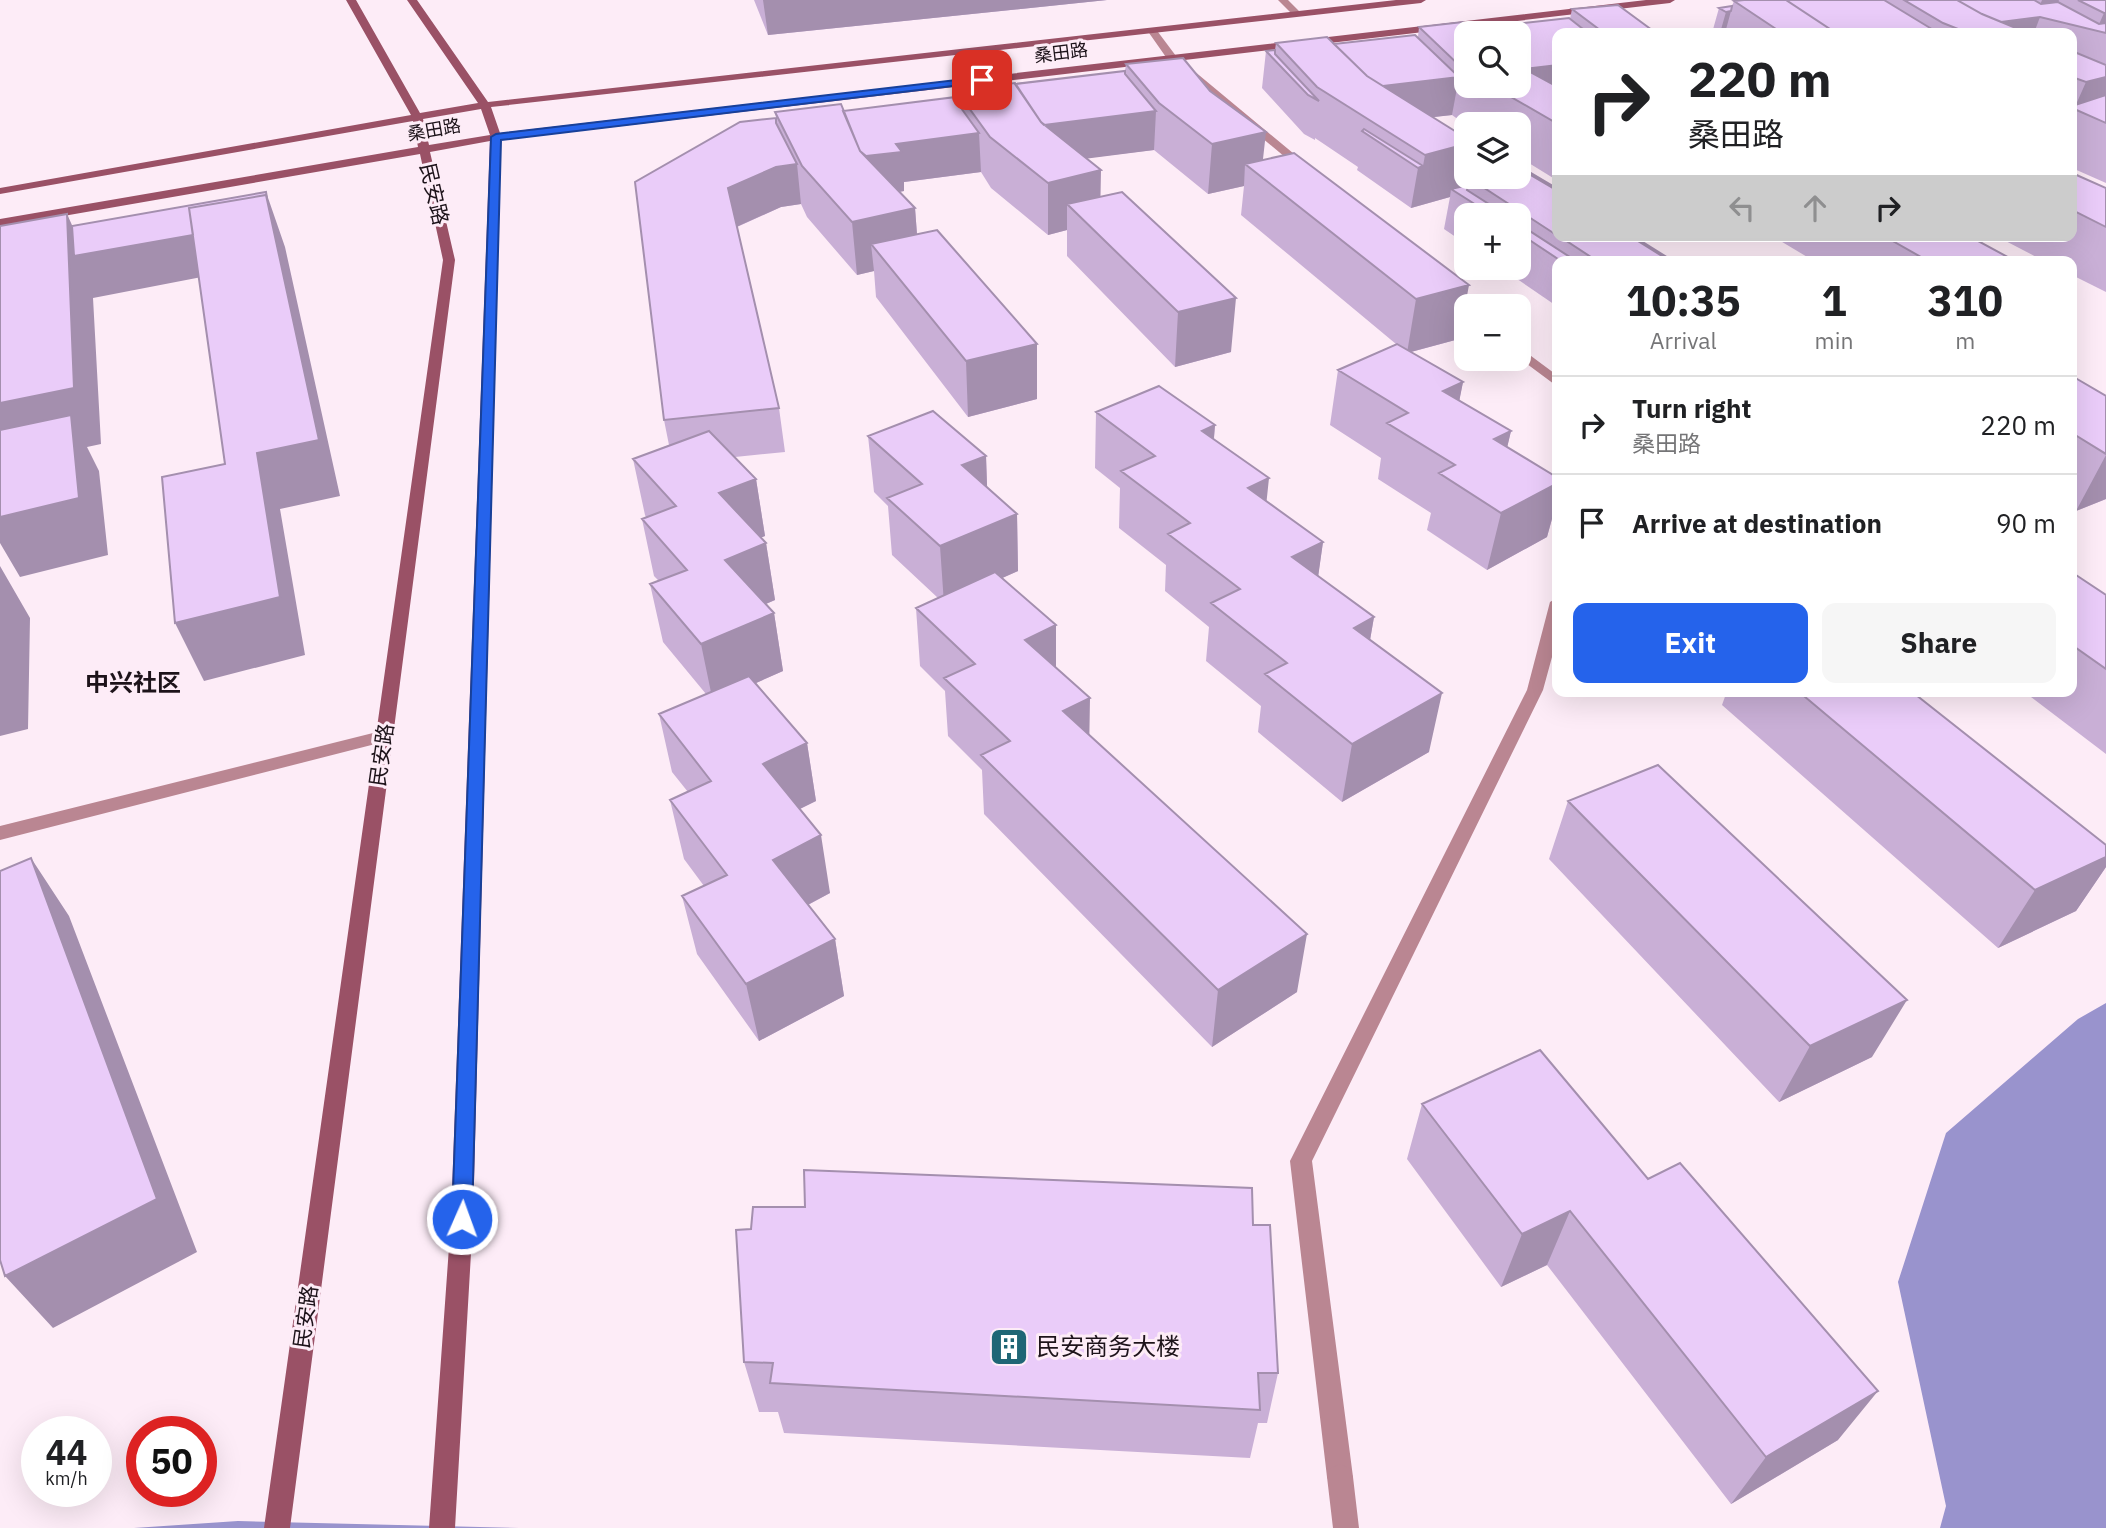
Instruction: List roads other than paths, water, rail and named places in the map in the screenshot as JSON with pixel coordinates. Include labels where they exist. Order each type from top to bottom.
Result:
[{"type":"main road","name":"民安路","points":[[277,1528],[449,260],[416,117],[351,0]]},
{"type":"main road","points":[[412,0],[485,105],[496,137],[462,1219],[442,1528]]},
{"type":"main road","name":"桑田路","points":[[0,191],[485,105],[1421,0]]},
{"type":"main road","name":"桑田路","points":[[0,223],[496,137],[1670,0]]},
{"type":"street","points":[[1283,0],[1297,14]]},
{"type":"street","points":[[1152,30],[1172,58],[1320,181]]},
{"type":"street","points":[[1531,361],[1552,378]]},
{"type":"street","points":[[1346,1528],[1301,1161],[1535,690],[1552,625]]},
{"type":"street","points":[[0,833],[385,736]]},
{"type":"place","name":"民安商务大楼","points":[[1009,1347]]},
{"type":"district","name":"中兴社区","points":[[133,683]]}]
